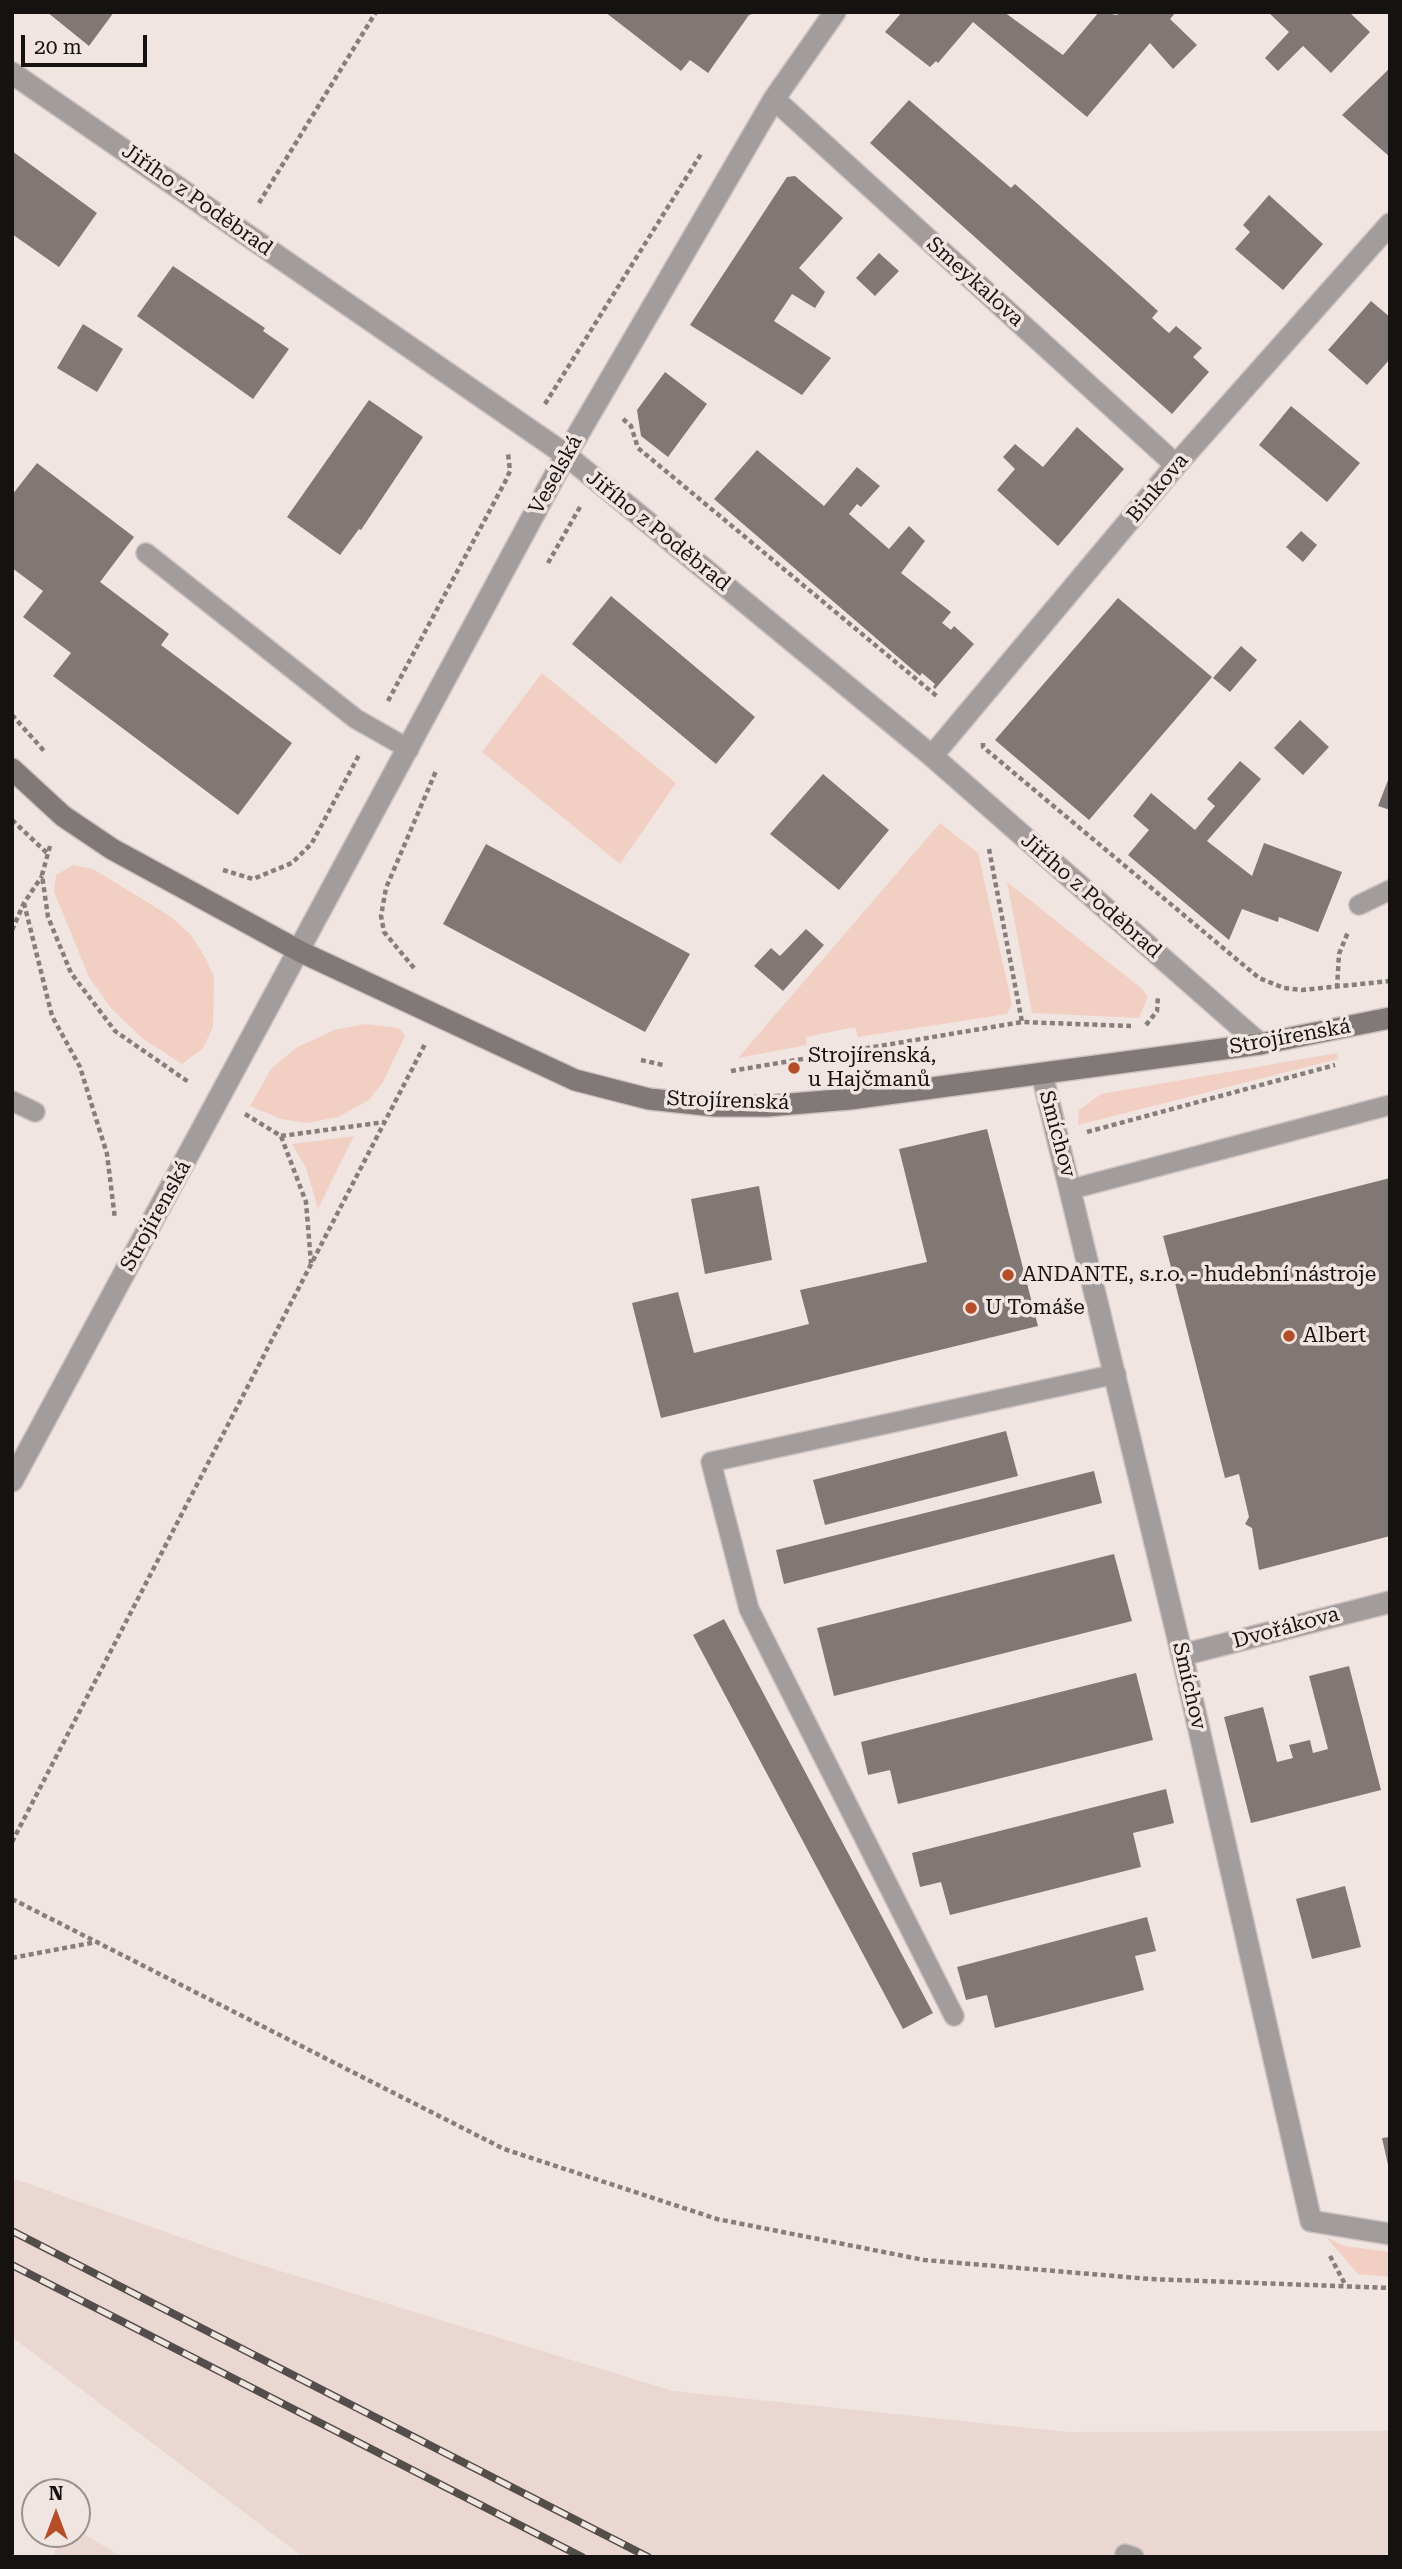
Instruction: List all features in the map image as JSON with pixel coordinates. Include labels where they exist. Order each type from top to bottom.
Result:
[{"type":"street","name":"Veselská","points":[[301,951],[566,455],[774,99],[835,12]]},
{"type":"street","name":"Jiřího z Poděbrad","points":[[12,73],[566,455],[932,756],[1260,1044]]},
{"type":"street","name":"Smeykalova","points":[[774,99],[1177,465]]},
{"type":"street","name":"Binkova","points":[[932,756],[1177,465],[1390,224]]},
{"type":"street","name":"Strojírenská","points":[[13,773],[63,816],[112,849],[301,951],[438,1018],[575,1080],[649,1099],[715,1106],[767,1106],[850,1099],[1260,1044],[1390,1018]]},
{"type":"street","name":"Strojírenská","points":[[12,1481],[301,951]]},
{"type":"street","name":"Smíchov","points":[[1042,1074],[1072,1189],[1182,1655],[1311,2221],[1390,2234]]},
{"type":"street","name":"Dvořákova","points":[[1182,1655],[1390,1602]]},
{"type":"lane","points":[[146,553],[356,719],[409,750]]},
{"type":"lane","points":[[1359,905],[1390,890]]},
{"type":"lane","points":[[12,1101],[34,1112]]},
{"type":"lane","points":[[1072,1189],[1390,1105]]},
{"type":"lane","points":[[954,2016],[749,1609],[711,1462],[1116,1374]]},
{"type":"path","points":[[254,210],[376,12]]},
{"type":"path","points":[[543,407],[705,148]]},
{"type":"path","points":[[599,400],[631,426],[638,448],[964,719]]},
{"type":"path","points":[[214,865],[253,879],[292,863],[312,843],[505,482],[510,471],[508,453]]},
{"type":"path","points":[[546,566],[581,506]]},
{"type":"path","points":[[12,715],[52,759]]},
{"type":"path","points":[[982,733],[983,747],[1259,978],[1284,988],[1337,988],[1390,981]]},
{"type":"path","points":[[418,971],[384,932],[381,916],[386,888],[440,761]]},
{"type":"path","points":[[12,820],[47,853],[42,875],[24,903],[12,930]]},
{"type":"path","points":[[999,857],[988,848],[1022,1022]]},
{"type":"path","points":[[42,875],[48,917],[71,973],[115,1031],[190,1083]]},
{"type":"path","points":[[24,903],[52,1016],[80,1067],[107,1154],[112,1202],[126,1271]]},
{"type":"path","points":[[1337,988],[1339,954],[1359,905]]},
{"type":"path","points":[[729,1071],[1022,1022],[1143,1027],[1157,1012],[1156,990]]},
{"type":"path","points":[[12,1842],[438,1018]]},
{"type":"path","points":[[631,1058],[671,1067]]},
{"type":"path","points":[[1059,1139],[1347,1062]]},
{"type":"path","points":[[240,1111],[281,1136],[306,1202],[312,1264]]},
{"type":"path","points":[[281,1136],[385,1122]]},
{"type":"path","points":[[12,1899],[504,2149],[717,2218],[924,2260],[1150,2279],[1390,2288]]},
{"type":"path","points":[[12,1958],[97,1942]]},
{"type":"shaded area","points":[[542,673],[676,783],[620,864],[482,752]]},
{"type":"shaded area","points":[[940,823],[978,853],[1012,1004],[1007,1014],[858,1037],[855,1027],[806,1037],[807,1045],[738,1058]]},
{"type":"shaded area","points":[[73,865],[93,869],[170,916],[190,934],[205,957],[214,977],[213,1027],[203,1048],[182,1064],[142,1038],[111,1008],[89,977],[54,892],[56,875]]},
{"type":"shaded area","points":[[1007,882],[1141,988],[1148,997],[1139,1018],[1032,1013]]},
{"type":"shaded area","points":[[365,1024],[399,1028],[405,1036],[383,1082],[369,1100],[338,1117],[307,1123],[281,1119],[250,1106],[271,1069],[296,1048],[334,1030]]},
{"type":"shaded area","points":[[1337,1053],[1338,1059],[1078,1125],[1079,1110],[1101,1094]]},
{"type":"shaded area","points":[[354,1136],[318,1209],[306,1168],[292,1144]]},
{"type":"shaded area","points":[[12,2178],[251,2262],[673,2391],[1068,2432],[1390,2431],[1390,2557],[303,2557],[12,2337]]},
{"type":"shaded area","points":[[1326,2237],[1345,2246],[1390,2252],[1390,2277],[1358,2274]]},
{"type":"shaded area","points":[[91,2538],[123,2557],[52,2557],[56,2548],[91,2548]]},
{"type":"building","points":[[47,12],[114,12],[89,46]]},
{"type":"building","points":[[605,12],[756,13],[749,15],[708,73],[690,60],[681,71]]},
{"type":"building","points":[[902,12],[1004,12],[1063,55],[1099,12],[1117,15],[1120,12],[1176,12],[1170,19],[1197,45],[1173,69],[1150,43],[1087,117],[973,22],[938,63],[936,61],[930,67],[885,32]]},
{"type":"building","points":[[1268,12],[1349,12],[1370,32],[1331,73],[1303,46],[1278,71],[1265,58],[1289,32]]},
{"type":"building","points":[[1390,68],[1390,157],[1342,115]]},
{"type":"building","points":[[909,100],[1011,188],[1015,184],[1108,266],[1158,311],[1152,318],[1169,333],[1176,326],[1202,348],[1193,357],[1209,372],[1172,414],[870,143]]},
{"type":"building","points":[[12,151],[97,213],[59,267],[12,234]]},
{"type":"building","points":[[795,176],[843,218],[799,268],[825,292],[815,308],[792,294],[774,321],[831,358],[802,395],[690,325],[787,177]]},
{"type":"building","points":[[1269,195],[1323,244],[1283,290],[1235,249],[1250,232],[1243,225]]},
{"type":"building","points":[[879,253],[899,271],[875,296],[856,278]]},
{"type":"building","points":[[173,266],[265,328],[263,331],[289,349],[253,399],[137,316]]},
{"type":"building","points":[[1371,301],[1390,317],[1390,359],[1367,385],[1328,350]]},
{"type":"building","points":[[83,324],[123,349],[97,392],[57,368]]},
{"type":"building","points":[[665,372],[707,404],[668,457],[641,436],[637,410]]},
{"type":"building","points":[[369,400],[423,437],[361,530],[359,529],[340,555],[287,517]]},
{"type":"building","points":[[1291,406],[1360,463],[1327,502],[1259,445]]},
{"type":"building","points":[[1077,427],[1124,469],[1058,546],[997,490],[1015,469],[1003,457],[1015,444],[1043,467]]},
{"type":"building","points":[[757,450],[824,506],[857,467],[880,486],[861,507],[857,504],[849,514],[889,549],[909,526],[925,541],[901,573],[951,612],[942,623],[951,630],[954,626],[974,644],[935,689],[935,684],[922,673],[920,676],[714,499]]},
{"type":"building","points":[[37,463],[134,537],[100,582],[169,634],[161,645],[292,743],[238,815],[53,676],[71,653],[23,617],[43,591],[12,568],[12,495]]},
{"type":"building","points":[[1301,531],[1317,545],[1303,562],[1286,547]]},
{"type":"building","points":[[611,596],[755,717],[716,764],[572,644]]},
{"type":"building","points":[[1118,598],[1212,677],[1089,820],[995,740]]},
{"type":"building","points":[[1241,646],[1257,660],[1230,692],[1213,678]]},
{"type":"building","points":[[1300,720],[1329,747],[1303,775],[1274,748]]},
{"type":"building","points":[[1240,761],[1261,779],[1207,841],[1252,876],[1264,843],[1342,872],[1318,932],[1279,917],[1278,922],[1242,909],[1229,940],[1128,855],[1149,830],[1133,816],[1151,793],[1195,830],[1215,806],[1207,799]]},
{"type":"building","points":[[823,774],[889,830],[839,890],[770,834]]},
{"type":"building","points":[[1390,775],[1390,810],[1378,806]]},
{"type":"building","points":[[486,844],[690,954],[645,1032],[443,924]]},
{"type":"building","points":[[806,929],[824,945],[783,991],[754,966],[771,948],[780,956]]},
{"type":"building","points":[[987,1129],[1038,1326],[661,1418],[632,1303],[678,1292],[694,1353],[809,1324],[800,1290],[927,1262],[899,1149]]},
{"type":"building","name":"Albert","points":[[1390,1178],[1390,1536],[1259,1570],[1252,1528],[1245,1524],[1249,1517],[1239,1474],[1225,1478],[1163,1236]]},
{"type":"building","points":[[759,1186],[772,1260],[705,1274],[691,1199]]},
{"type":"building","points":[[1006,1431],[1018,1476],[825,1525],[813,1480]]},
{"type":"building","points":[[1094,1471],[1102,1503],[784,1584],[776,1550]]},
{"type":"building","points":[[1114,1554],[1132,1621],[834,1696],[817,1628]]},
{"type":"building","points":[[724,1619],[933,2013],[903,2029],[693,1635]]},
{"type":"building","points":[[1349,1666],[1381,1790],[1251,1823],[1224,1717],[1263,1707],[1277,1762],[1293,1758],[1289,1745],[1310,1740],[1313,1753],[1328,1749],[1309,1676]]},
{"type":"building","points":[[1136,1673],[1153,1740],[898,1804],[890,1770],[868,1775],[861,1742]]},
{"type":"building","points":[[1166,1789],[1174,1823],[1133,1833],[1141,1867],[950,1915],[941,1882],[920,1887],[912,1853]]},
{"type":"building","points":[[1345,1886],[1361,1947],[1312,1959],[1296,1899]]},
{"type":"building","points":[[1147,1917],[1156,1951],[1135,1956],[1144,1990],[995,2028],[987,1995],[966,2000],[957,1967]]},
{"type":"building","points":[[1390,2137],[1390,2169],[1389,2169],[1382,2138]]},
{"type":"railway","points":[[12,2231],[648,2557]]},
{"type":"railway","points":[[12,2265],[582,2557]]},
{"type":"place","name":"Strojírenská, u Hajčmanů","points":[[794,1068]]},
{"type":"place","name":"ANDANTE, s.r.o. - hudební nástroje","points":[[1008,1275]]},
{"type":"place","name":"U Tomáše","points":[[971,1308]]},
{"type":"place","name":"Albert","points":[[1289,1336]]}]
